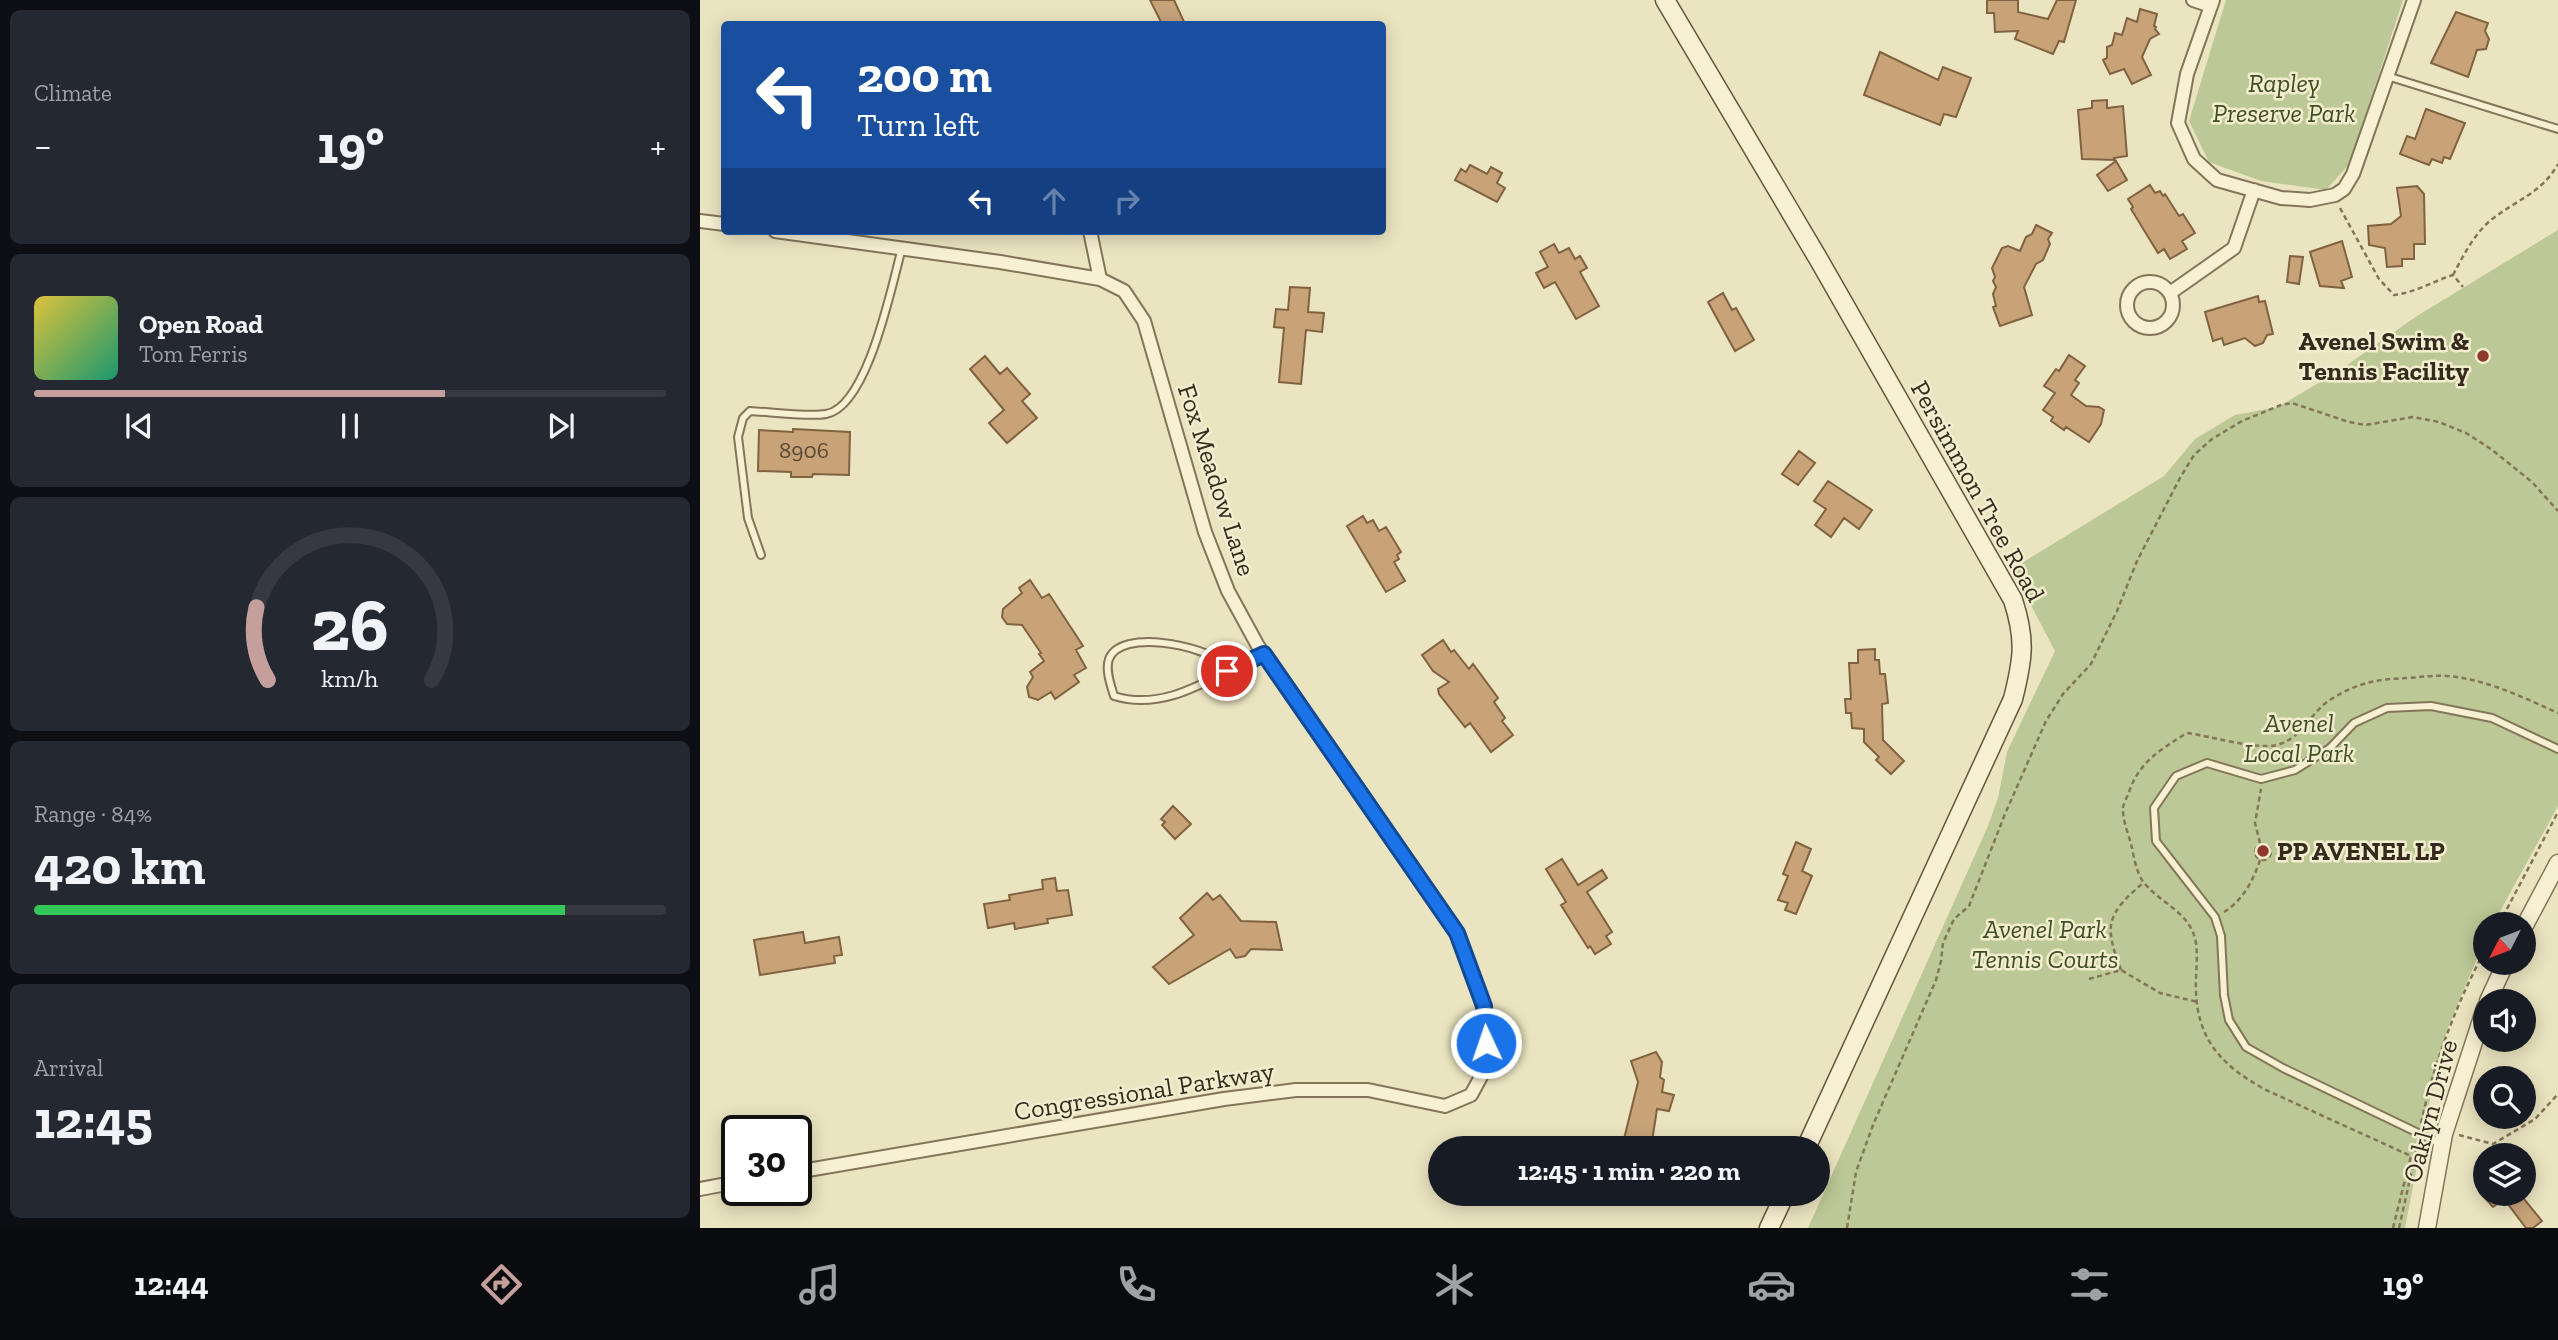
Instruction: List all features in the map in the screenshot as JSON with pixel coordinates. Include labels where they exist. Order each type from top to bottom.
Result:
[{"type":"main road","name":"Persimmon Tree Road","points":[[1665,0],[1813,250],[2013,600],[2022,627],[2022,661],[2013,699],[1812,1136]]},
{"type":"main road","points":[[1769,1228],[1779,1206]]},
{"type":"street","points":[[2193,0],[2212,3],[2187,74],[2178,123],[2194,159],[2217,180],[2281,198],[2310,200],[2335,195],[2344,189],[2353,174],[2414,0]]},
{"type":"street","points":[[2169,293],[2234,248],[2254,190]]},
{"type":"street","points":[[700,221],[721,224]]},
{"type":"street","points":[[805,235],[1100,279],[1091,235]]},
{"type":"street","name":"Fox Meadow Lane","points":[[1100,279],[1124,291],[1144,321],[1205,531],[1228,592],[1264,654],[1457,933],[1484,1006],[1487,1031],[1484,1070]]},
{"type":"street","points":[[2532,912],[2558,863]]},
{"type":"street","name":"Oaklyn Drive","points":[[2427,1228],[2444,1137],[2473,1046]]},
{"type":"street","name":"Congressional Parkway","points":[[812,1169],[1224,1099],[1296,1090],[1368,1090],[1446,1106],[1471,1095],[1484,1070]]},
{"type":"street","points":[[700,1189],[721,1185]]},
{"type":"lane","points":[[2387,76],[2558,129]]},
{"type":"lane","points":[[761,555],[746,505],[738,437],[743,418],[750,411],[827,414],[840,406],[855,388],[878,341],[902,248]]},
{"type":"lane","points":[[1227,671],[1221,662],[1200,652],[1151,640],[1117,647],[1108,659],[1114,696],[1131,702],[1170,697],[1200,686],[1264,654]]},
{"type":"lane","points":[[2444,1137],[2419,1133],[2283,1068],[2246,1047],[2229,1020],[2224,995],[2221,936],[2215,917],[2156,841],[2154,808],[2176,776],[2207,763],[2261,779],[2295,770],[2330,748],[2354,723],[2387,708],[2431,706],[2492,718],[2558,748]]},
{"type":"path","points":[[2335,195],[2341,212],[2379,279],[2394,295],[2404,294],[2453,275],[2469,245],[2488,222],[2549,182],[2558,164]]},
{"type":"path","points":[[2453,275],[2463,287]]},
{"type":"path","points":[[1847,1228],[1856,1172],[1873,1125],[1936,980],[1943,943],[1954,919],[1969,906],[2046,720],[2063,694],[2091,664],[2118,611],[2137,561],[2194,455],[2229,428],[2281,405],[2292,403],[2365,425],[2413,417],[2439,422],[2466,433],[2491,449],[2532,482],[2558,511]]},
{"type":"path","points":[[2393,1228],[2411,1156],[2244,1078],[2218,1054],[2206,1038],[2197,1002],[2194,937],[2184,917],[2143,883],[2136,866],[2123,808],[2135,775],[2155,753],[2187,733],[2257,746],[2276,745],[2297,736],[2329,700],[2356,684],[2386,678],[2445,676],[2476,680],[2558,713]]},
{"type":"path","points":[[2260,843],[2271,848],[2271,855],[2267,860],[2260,860],[2255,852],[2260,843],[2255,823],[2261,779]]},
{"type":"path","points":[[2504,912],[2558,812]]},
{"type":"path","points":[[2215,917],[2242,897],[2256,875],[2260,860]]},
{"type":"path","points":[[2143,883],[2115,910],[2109,928],[2112,948],[2121,970],[2160,993],[2197,1002]]},
{"type":"path","points":[[2089,979],[2121,970]]},
{"type":"path","points":[[2399,1228],[2434,1070],[2452,1016],[2473,974]]},
{"type":"path","points":[[2444,1137],[2493,1144],[2535,1119],[2558,1094]]},
{"type":"green space","name":"Rapley Preserve Park","points":[[2226,0],[2403,0],[2350,163],[2326,190],[2261,181],[2209,162],[2189,121]]},
{"type":"green space","name":"Avenel Local Park","points":[[2558,230],[2558,806],[2500,912],[2473,912],[2473,968],[2448,1027],[2432,1089],[2405,1228],[1808,1228],[1818,1206],[1830,1206],[1830,1179],[1988,826],[1998,798],[2007,752],[2055,651],[2012,569],[2164,476],[2195,439],[2235,415],[2278,407],[2337,372],[2417,316]]},
{"type":"building","points":[[1150,0],[1174,0],[1184,21],[1160,21]]},
{"type":"building","points":[[1987,0],[2018,0],[2018,12],[2048,19],[2057,0],[2076,0],[2064,42],[2059,41],[2053,54],[2015,39],[2018,31],[1995,32],[1994,13],[1987,13]]},
{"type":"building","points":[[2140,9],[2157,14],[2154,26],[2159,34],[2150,39],[2142,57],[2151,75],[2132,84],[2124,69],[2110,74],[2103,60],[2107,58],[2107,47],[2112,45],[2115,33],[2122,35],[2127,18],[2137,22]]},
{"type":"building","points":[[2456,12],[2488,23],[2485,31],[2489,39],[2486,49],[2477,50],[2468,77],[2431,63]]},
{"type":"building","points":[[1880,52],[1938,80],[1943,67],[1971,78],[1956,117],[1944,114],[1940,125],[1864,95]]},
{"type":"building","points":[[2107,100],[2107,108],[2123,106],[2127,156],[2114,158],[2115,160],[2082,159],[2078,110],[2092,108],[2092,101]]},
{"type":"building","points":[[2426,109],[2465,123],[2450,159],[2444,157],[2442,163],[2432,159],[2429,165],[2400,154],[2407,136],[2415,139]]},
{"type":"building","points":[[2116,161],[2127,180],[2108,191],[2097,175]]},
{"type":"building","points":[[1470,165],[1487,174],[1491,167],[1502,173],[1497,183],[1505,188],[1497,202],[1455,180],[1461,169],[1466,172]]},
{"type":"building","points":[[2150,185],[2155,193],[2160,191],[2163,196],[2165,194],[2179,216],[2183,214],[2195,233],[2182,241],[2187,249],[2170,259],[2164,249],[2158,253],[2131,209],[2133,207],[2128,199]]},
{"type":"building","points":[[2417,186],[2424,194],[2425,244],[2414,244],[2414,259],[2402,259],[2402,266],[2387,267],[2385,248],[2369,245],[2368,226],[2391,224],[2401,216],[2397,188]]},
{"type":"building","points":[[2036,225],[2052,233],[2043,260],[2036,264],[2024,287],[2032,315],[2000,326],[1993,307],[1996,306],[1993,294],[1996,287],[1992,268],[2002,248],[2008,246],[2020,251],[2026,237],[2032,234]]},
{"type":"building","points":[[2342,241],[2352,277],[2341,281],[2344,288],[2320,286],[2310,252]]},
{"type":"building","points":[[1554,244],[1559,253],[1569,248],[1575,259],[1580,256],[1587,268],[1580,272],[1599,306],[1576,319],[1555,282],[1544,288],[1536,273],[1548,267],[1540,252]]},
{"type":"building","points":[[2290,256],[2303,257],[2299,284],[2287,282]]},
{"type":"building","points":[[1290,287],[1310,288],[1308,312],[1324,313],[1322,332],[1306,330],[1301,384],[1279,382],[1284,328],[1274,327],[1276,309],[1288,310]]},
{"type":"building","points":[[1723,293],[1732,310],[1736,308],[1754,340],[1735,351],[1708,302]]},
{"type":"building","points":[[2258,296],[2259,302],[2265,301],[2273,334],[2267,335],[2263,343],[2255,346],[2245,338],[2224,345],[2222,338],[2213,341],[2205,312]]},
{"type":"building","points":[[2069,355],[2085,366],[2075,380],[2079,383],[2071,395],[2086,406],[2104,410],[2101,424],[2089,442],[2051,421],[2053,417],[2043,410],[2055,393],[2044,386],[2056,369],[2059,371]]},
{"type":"building","points":[[985,356],[1000,374],[1007,368],[1030,394],[1022,401],[1037,418],[1007,443],[989,423],[1004,410],[970,369]]},
{"type":"building","points":[[793,429],[850,432],[849,475],[813,474],[812,477],[791,477],[791,472],[758,471],[759,430],[793,432]]},
{"type":"building","points":[[1799,451],[1815,463],[1798,485],[1782,474]]},
{"type":"building","points":[[1828,481],[1872,510],[1859,529],[1844,518],[1831,537],[1815,525],[1826,509],[1814,501]]},
{"type":"building","points":[[1363,516],[1367,523],[1373,520],[1379,531],[1386,527],[1401,552],[1397,555],[1399,559],[1394,562],[1405,581],[1386,592],[1347,526]]},
{"type":"building","points":[[1030,580],[1042,598],[1049,594],[1083,646],[1076,650],[1086,668],[1074,675],[1079,682],[1055,699],[1051,692],[1038,700],[1029,697],[1027,687],[1033,677],[1030,672],[1044,661],[1022,625],[1007,624],[1002,617],[1003,609],[1022,593],[1019,588]]},
{"type":"building","points":[[1443,640],[1469,669],[1473,664],[1498,698],[1494,702],[1505,718],[1502,721],[1513,735],[1491,752],[1470,723],[1465,727],[1439,694],[1438,689],[1449,682],[1433,671],[1422,655]]},
{"type":"building","points":[[1875,649],[1875,660],[1879,660],[1880,674],[1885,674],[1888,703],[1882,704],[1883,740],[1904,761],[1891,774],[1876,760],[1879,757],[1864,742],[1864,729],[1852,728],[1851,713],[1846,713],[1845,699],[1851,699],[1849,663],[1858,663],[1858,650]]},
{"type":"building","points":[[1173,806],[1191,824],[1175,839],[1162,825],[1165,822],[1161,819]]},
{"type":"building","points":[[1796,842],[1811,849],[1802,871],[1812,876],[1796,914],[1785,910],[1788,903],[1778,900],[1788,876],[1783,874]]},
{"type":"building","points":[[1562,859],[1578,885],[1602,870],[1607,878],[1587,892],[1612,932],[1606,936],[1611,944],[1595,954],[1590,946],[1588,948],[1561,905],[1566,902],[1546,869]]},
{"type":"building","points":[[1055,878],[1057,891],[1068,890],[1072,915],[1015,929],[1014,923],[988,928],[984,904],[1010,900],[1009,895],[1043,889],[1042,880]]},
{"type":"building","points":[[1207,893],[1213,900],[1220,895],[1241,921],[1276,922],[1282,950],[1251,949],[1245,956],[1236,958],[1230,949],[1169,984],[1153,967],[1194,935],[1180,918]]},
{"type":"building","points":[[803,932],[805,943],[839,937],[842,955],[834,956],[835,963],[760,975],[754,940]]},
{"type":"building","points":[[1656,1052],[1662,1062],[1662,1092],[1674,1095],[1669,1111],[1657,1109],[1653,1136],[1625,1136],[1638,1082],[1631,1061]]},
{"type":"building","points":[[2509,1206],[2530,1206],[2542,1221],[2533,1228],[2526,1228]]},
{"type":"place","name":"Avenel Swim & Tennis Facility","points":[[2483,356]]},
{"type":"place","name":"PP AVENEL LP","points":[[2263,851]]},
{"type":"route","points":[[1227,671],[1264,654],[1457,933],[1484,1006],[1486,1043]]},
{"type":"park label","name":"Avenel Park Tennis Courts","points":[[2045,944]]}]
